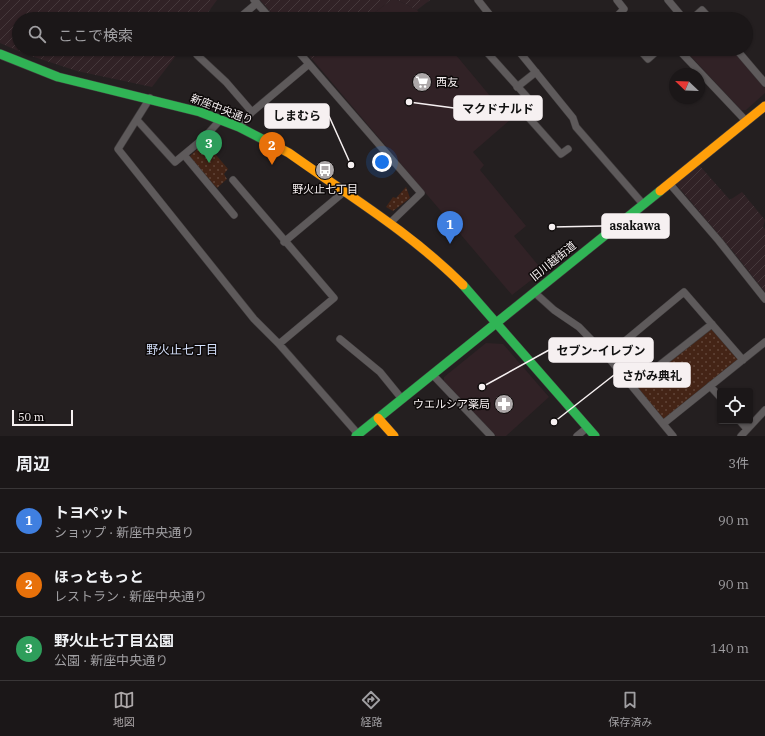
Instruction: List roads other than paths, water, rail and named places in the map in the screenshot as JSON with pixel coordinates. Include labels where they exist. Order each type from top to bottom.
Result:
[{"type":"street","points":[[478,0],[487,12]]},
{"type":"street","points":[[617,0],[624,8],[620,12]]},
{"type":"street","points":[[668,0],[678,12]]},
{"type":"street","points":[[245,12],[256,1],[265,12]]},
{"type":"street","name":"新座中央通り","points":[[0,54],[58,77],[150,98],[194,110],[239,127],[289,153],[390,223],[442,264],[497,321],[595,436]]},
{"type":"street","points":[[198,56],[226,82],[252,112]]},
{"type":"street","points":[[302,56],[421,193],[390,223]]},
{"type":"street","points":[[490,56],[527,97],[521,109],[561,154],[568,149]]},
{"type":"street","points":[[523,56],[573,118],[576,127],[643,204]]},
{"type":"street","points":[[685,56],[746,121]]},
{"type":"street","points":[[742,56],[765,83]]},
{"type":"street","points":[[239,127],[252,112],[309,64]]},
{"type":"street","points":[[517,87],[536,72]]},
{"type":"street","points":[[150,98],[118,150],[254,319],[279,344],[357,435]]},
{"type":"street","name":"旧川越街道","points":[[357,435],[765,106]]},
{"type":"street","points":[[137,120],[175,162],[222,120]]},
{"type":"street","points":[[184,155],[234,215]]},
{"type":"street","points":[[233,180],[284,242],[334,298],[279,344]]},
{"type":"street","points":[[669,183],[720,241],[765,299]]},
{"type":"street","points":[[284,242],[345,191]]},
{"type":"street","points":[[534,292],[554,310],[579,327],[607,356],[673,436]]},
{"type":"street","points":[[607,356],[684,292],[743,360]]},
{"type":"street","points":[[633,386],[712,324]]},
{"type":"street","points":[[340,338],[380,372],[402,399]]},
{"type":"street","points":[[663,424],[765,342]]},
{"type":"street","points":[[432,374],[491,436]]},
{"type":"street","points":[[710,386],[717,394]]},
{"type":"street","points":[[741,436],[765,410]]},
{"type":"street","points":[[378,418],[394,436]]},
{"type":"street","points":[[743,424],[747,429]]},
{"type":"street","points":[[577,436],[588,427]]},
{"type":"place","name":"西友","points":[[422,82]]},
{"type":"place","name":"マクドナルド","points":[[409,102]]},
{"type":"place","name":"野火止七丁目公園","points":[[209,163]]},
{"type":"place","name":"ほっともっと","points":[[272,165]]},
{"type":"place","name":"しまむら","points":[[351,165]]},
{"type":"place","name":"野火止七丁目","points":[[325,170]]},
{"type":"place","name":"asakawa","points":[[552,227]]},
{"type":"place","name":"トヨペット","points":[[450,244]]},
{"type":"place","name":"セブン-イレブン","points":[[482,387]]},
{"type":"place","name":"ウエルシア薬局","points":[[504,404]]},
{"type":"place","name":"さがみ典礼","points":[[554,422]]},
{"type":"district","name":"野火止七丁目","points":[[182,349]]}]
